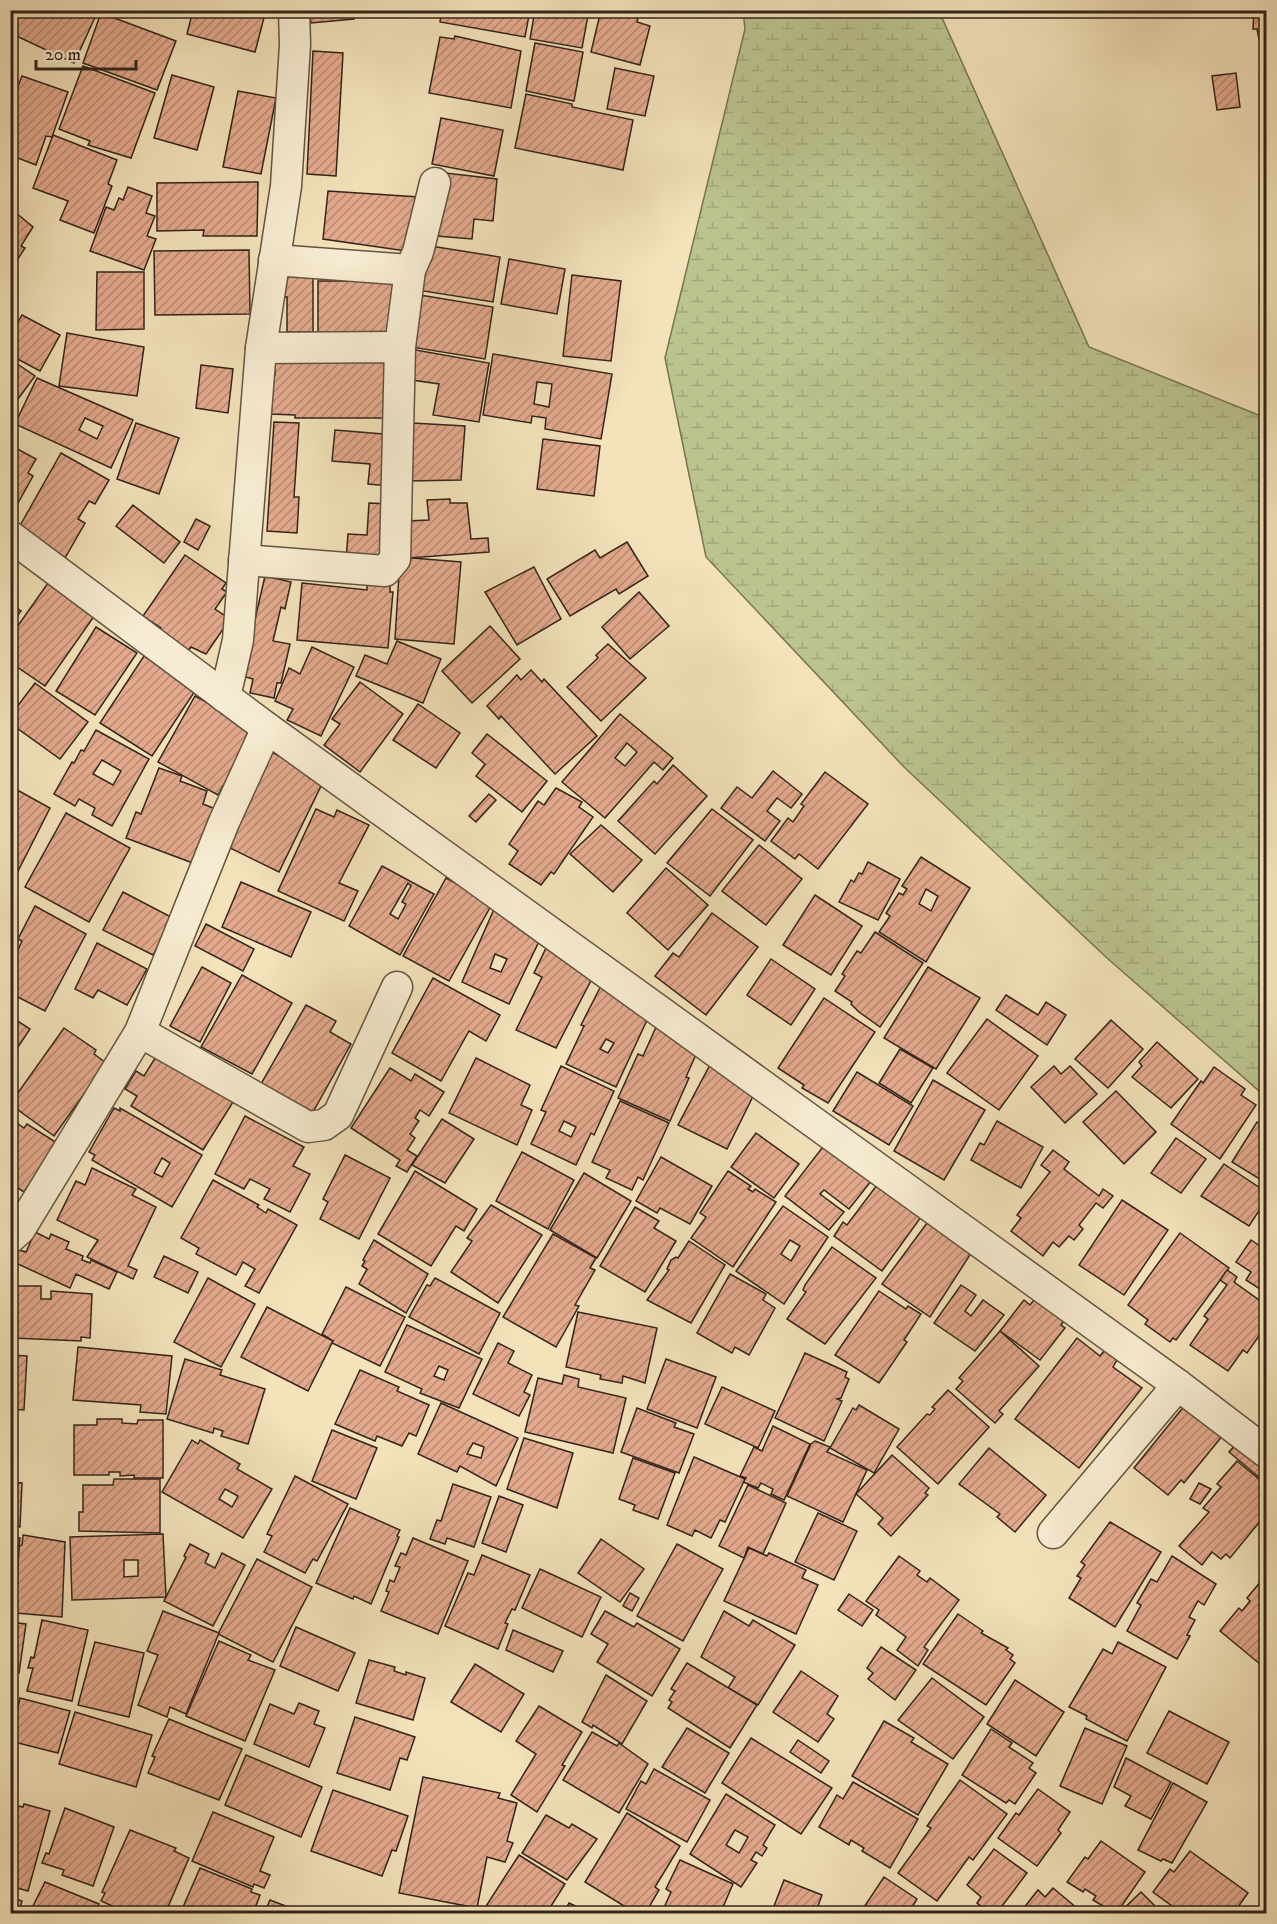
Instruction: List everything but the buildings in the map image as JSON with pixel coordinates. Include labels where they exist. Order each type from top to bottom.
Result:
[{"type":"street","points":[[225,697],[238,640],[261,348],[286,186],[295,45],[294,10]]},
{"type":"street","points":[[244,560],[385,571],[395,559],[400,347],[410,270],[418,252],[435,183]]},
{"type":"street","points":[[274,260],[410,270]]},
{"type":"street","points":[[261,348],[400,347]]},
{"type":"street","points":[[10,536],[267,729],[1178,1385],[1266,1452]]},
{"type":"street","points":[[10,1238],[20,1229],[140,1032],[224,822],[267,729]]},
{"type":"street","points":[[140,1032],[308,1127],[324,1125],[338,1115],[397,987]]},
{"type":"street","points":[[1053,1533],[1178,1385]]},
{"type":"green space","points":[[743,11],[939,11],[1089,347],[1266,418],[1266,1097],[1107,958],[904,767],[706,557],[665,358],[745,29]]}]
